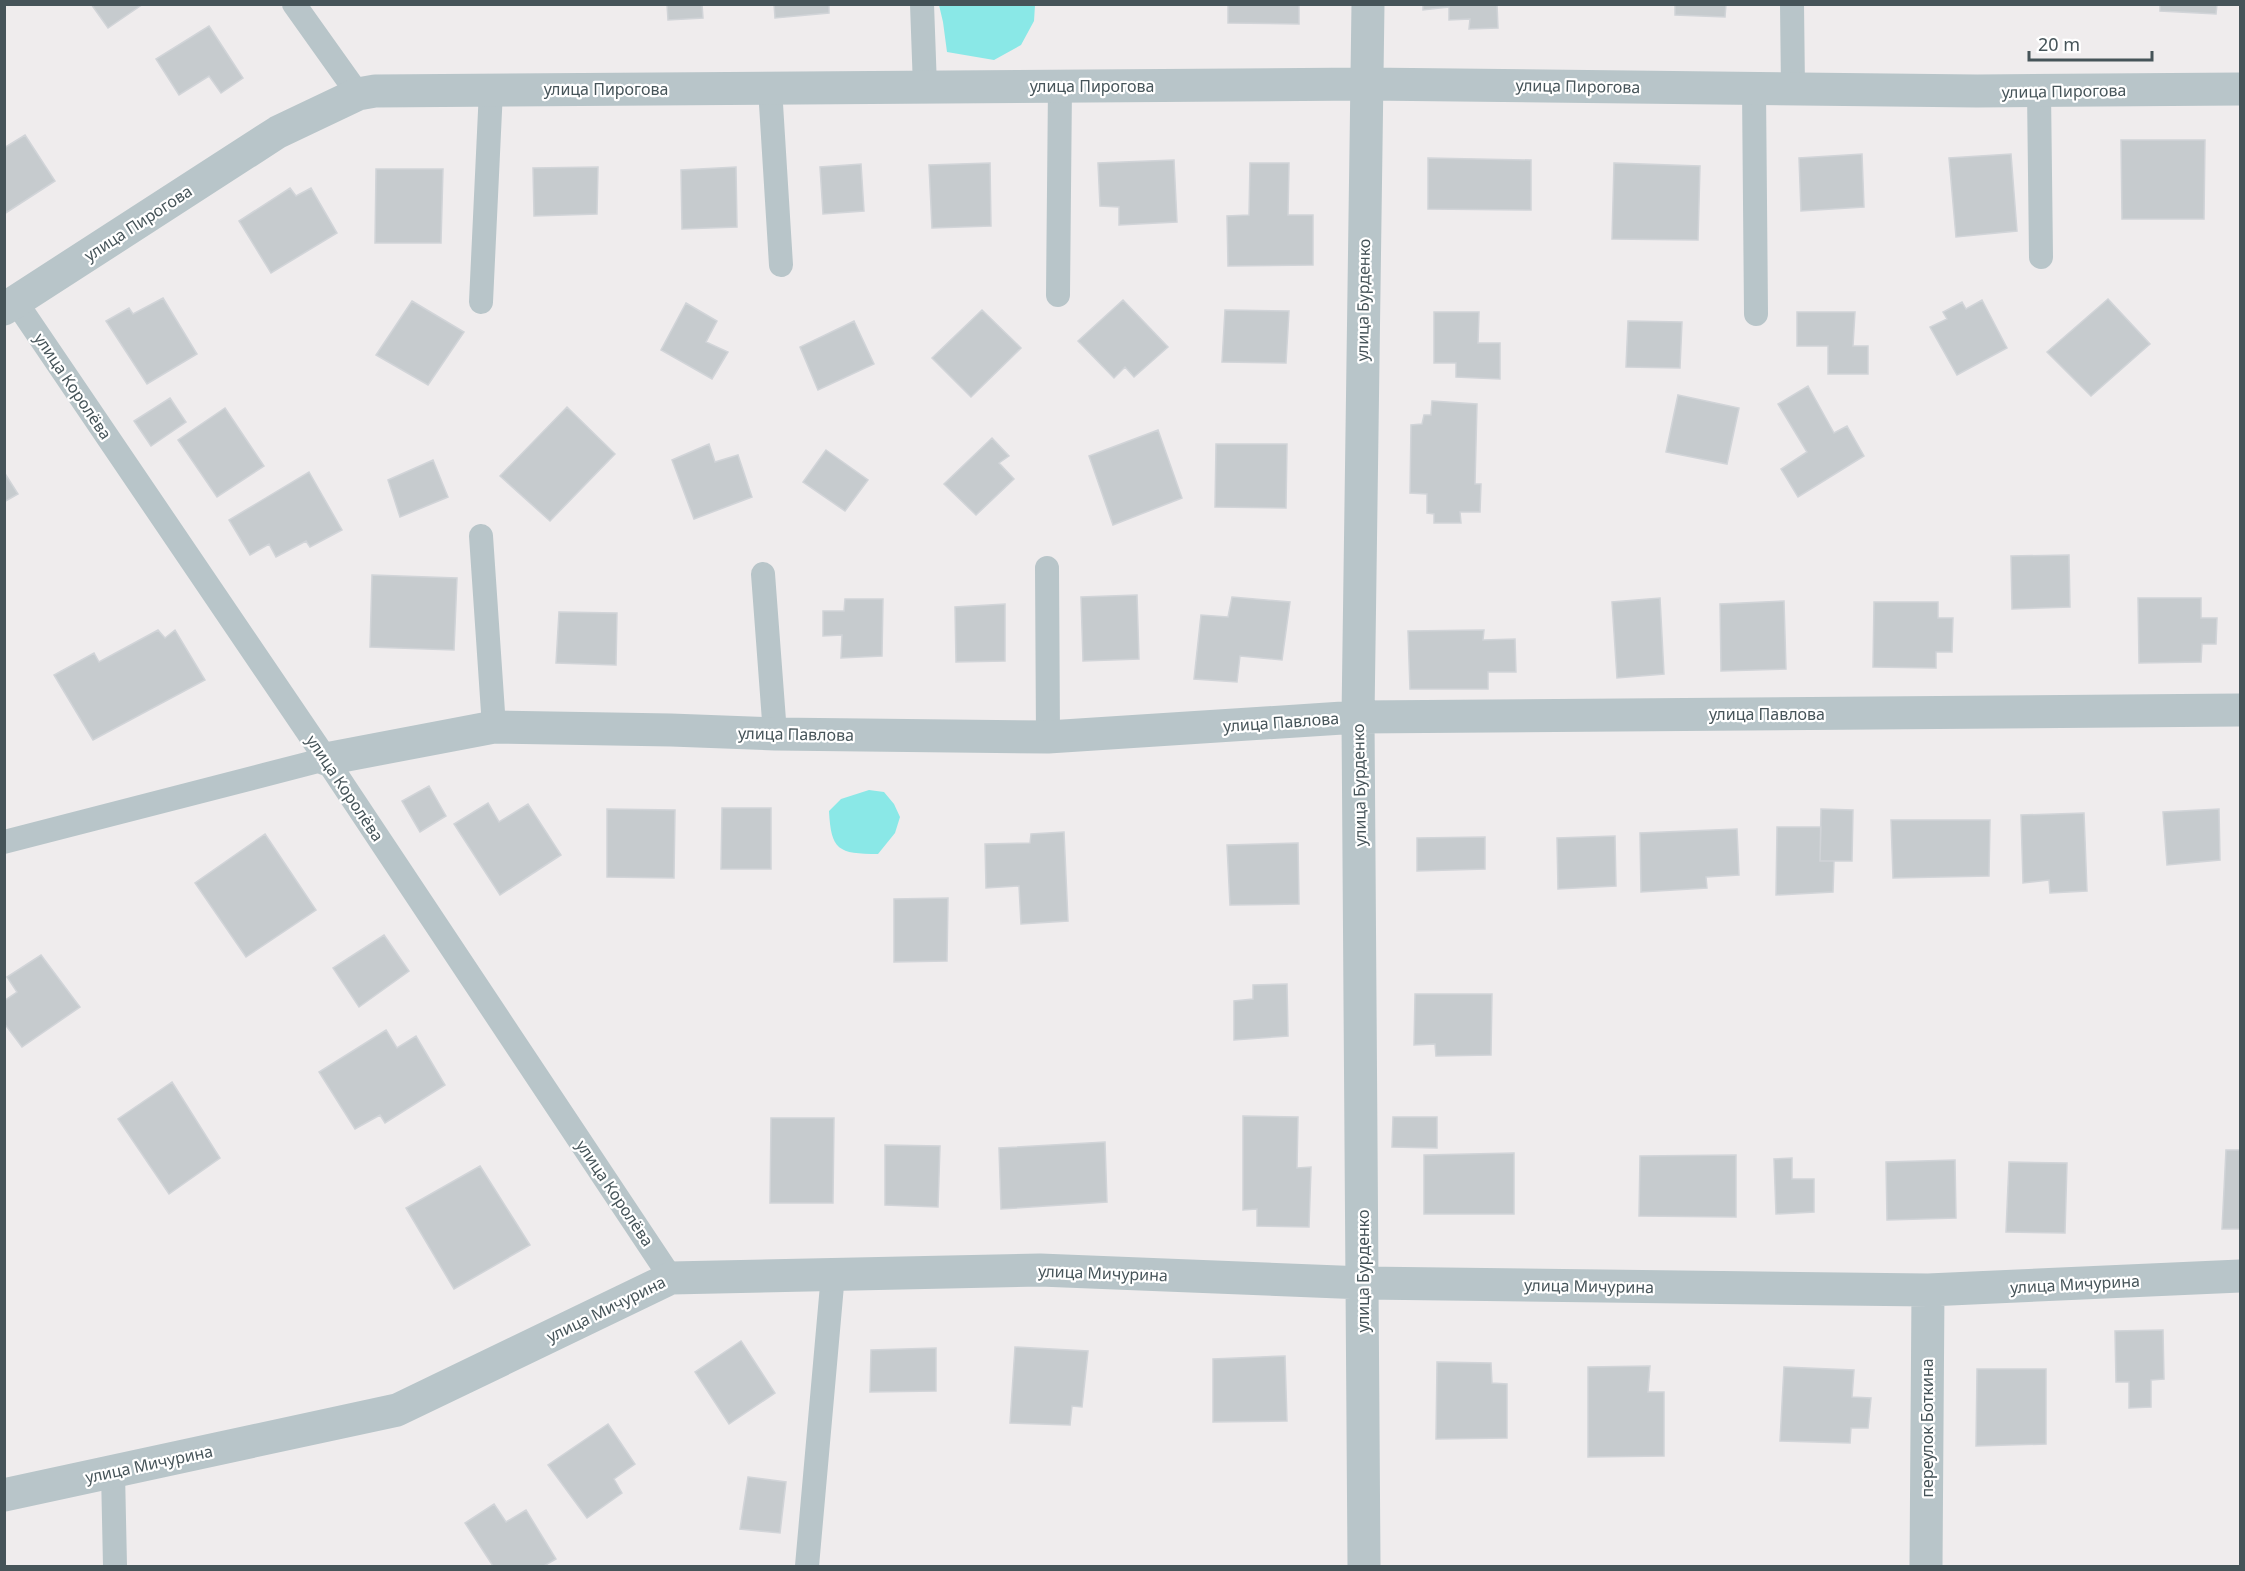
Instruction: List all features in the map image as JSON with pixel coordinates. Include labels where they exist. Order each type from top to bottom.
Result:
[{"type":"street","name":"улица Бурденко","points":[[1364,1566],[1364,1283],[1358,717],[1368,4]]},
{"type":"street","name":"улица Пирогова","points":[[10,305],[278,132],[358,94],[375,91],[1366,84],[2039,91],[2241,88]]},
{"type":"street","name":"улица Павлова","points":[[326,759],[494,727],[775,734],[1048,737],[1358,717],[2241,710]]},
{"type":"street","name":"улица Мичурина","points":[[4,1495],[397,1410],[671,1278],[1040,1270],[1364,1283],[1928,1290],[2241,1276]]},
{"type":"street","name":"переулок Боткина","points":[[1926,1566],[1928,1290]]},
{"type":"lane","points":[[294,4],[358,94]]},
{"type":"lane","points":[[922,4],[925,87]]},
{"type":"lane","points":[[1792,4],[1793,89]]},
{"type":"lane","points":[[1058,295],[1060,86]]},
{"type":"lane","points":[[770,88],[781,265]]},
{"type":"lane","points":[[1754,89],[1756,314]]},
{"type":"lane","points":[[481,302],[491,90]]},
{"type":"lane","points":[[2039,91],[2041,257]]},
{"type":"lane","name":"улица Королёва","points":[[10,305],[326,759],[671,1278]]},
{"type":"lane","points":[[481,536],[494,727]]},
{"type":"lane","points":[[1047,568],[1048,737]]},
{"type":"lane","points":[[763,574],[775,734]]},
{"type":"lane","points":[[4,842],[326,759]]},
{"type":"lane","points":[[807,1566],[833,1274]]},
{"type":"lane","points":[[113,1472],[115,1566]]},
{"type":"water","points":[[939,5],[1035,5],[1034,21],[1021,45],[994,60],[947,52]]},
{"type":"water","points":[[869,790],[884,792],[894,804],[900,817],[895,833],[878,854],[845,851],[835,842],[829,811],[841,799]]},
{"type":"building","points":[[91,4],[143,4],[108,28]]},
{"type":"building","points":[[667,4],[702,4],[703,18],[668,20]]},
{"type":"building","points":[[774,4],[829,4],[829,13],[775,18]]},
{"type":"building","points":[[1228,4],[1299,4],[1299,24],[1228,23]]},
{"type":"building","points":[[1423,4],[1497,4],[1498,28],[1469,29],[1470,19],[1449,20],[1449,7],[1423,10]]},
{"type":"building","points":[[1675,4],[1726,4],[1725,17],[1675,15]]},
{"type":"building","points":[[2160,4],[2217,4],[2216,14],[2160,11]]},
{"type":"building","points":[[209,26],[243,78],[221,93],[209,76],[179,95],[156,59]]},
{"type":"building","points":[[25,135],[55,181],[4,214],[4,148]]},
{"type":"building","points":[[2121,140],[2205,140],[2204,219],[2122,219]]},
{"type":"building","points":[[1862,154],[1864,207],[1801,211],[1799,158]]},
{"type":"building","points":[[2011,154],[2017,231],[1956,237],[1949,158]]},
{"type":"building","points":[[1428,158],[1531,160],[1531,210],[1428,209]]},
{"type":"building","points":[[1174,160],[1177,222],[1119,225],[1119,207],[1100,206],[1098,163]]},
{"type":"building","points":[[990,163],[991,226],[932,228],[929,165]]},
{"type":"building","points":[[1250,163],[1289,163],[1288,215],[1313,215],[1313,265],[1228,266],[1227,216],[1249,215]]},
{"type":"building","points":[[1614,163],[1700,166],[1698,240],[1612,239]]},
{"type":"building","points":[[861,164],[864,211],[823,214],[820,167]]},
{"type":"building","points":[[598,167],[597,214],[534,216],[533,168]]},
{"type":"building","points":[[736,167],[737,227],[682,229],[681,170]]},
{"type":"building","points":[[376,169],[443,169],[441,243],[375,243]]},
{"type":"building","points":[[290,188],[296,196],[311,188],[337,233],[271,273],[239,221]]},
{"type":"building","points":[[163,298],[197,354],[147,384],[106,321],[129,308],[133,314]]},
{"type":"building","points":[[2108,299],[2150,344],[2091,396],[2047,352]]},
{"type":"building","points":[[1123,300],[1168,347],[1134,377],[1125,367],[1114,378],[1078,341]]},
{"type":"building","points":[[1982,300],[2007,348],[1957,375],[1930,327],[1947,319],[1943,312],[1962,302],[1966,309]]},
{"type":"building","points":[[412,301],[464,332],[428,385],[376,355]]},
{"type":"building","points":[[686,303],[717,321],[706,342],[728,352],[712,379],[661,350]]},
{"type":"building","points":[[982,310],[1021,348],[971,397],[932,358]]},
{"type":"building","points":[[1225,310],[1289,311],[1286,363],[1222,362]]},
{"type":"building","points":[[1434,312],[1479,312],[1478,343],[1500,343],[1500,379],[1456,377],[1456,363],[1434,363]]},
{"type":"building","points":[[1797,312],[1855,312],[1853,346],[1868,346],[1868,374],[1828,374],[1828,346],[1797,346]]},
{"type":"building","points":[[854,321],[874,364],[818,390],[800,347]]},
{"type":"building","points":[[1628,321],[1682,322],[1680,368],[1626,367]]},
{"type":"building","points":[[1808,386],[1834,433],[1847,426],[1864,456],[1798,497],[1781,469],[1807,452],[1778,404]]},
{"type":"building","points":[[1678,395],[1739,408],[1727,464],[1666,452]]},
{"type":"building","points":[[170,398],[186,422],[151,446],[134,421]]},
{"type":"building","points":[[1432,401],[1477,404],[1475,484],[1481,484],[1480,512],[1460,512],[1461,523],[1434,523],[1434,514],[1427,513],[1427,494],[1410,493],[1411,425],[1422,424],[1424,415],[1431,415]]},
{"type":"building","points":[[567,407],[615,454],[550,521],[500,476]]},
{"type":"building","points":[[225,408],[264,466],[217,497],[178,440]]},
{"type":"building","points":[[1158,430],[1182,498],[1113,525],[1089,456]]},
{"type":"building","points":[[992,438],[1009,456],[999,463],[1014,479],[976,515],[944,484]]},
{"type":"building","points":[[709,444],[715,462],[738,455],[752,497],[694,519],[672,460]]},
{"type":"building","points":[[1216,444],[1287,444],[1286,508],[1215,507]]},
{"type":"building","points":[[826,450],[868,480],[845,511],[803,482]]},
{"type":"building","points":[[433,460],[448,497],[400,517],[388,480]]},
{"type":"building","points":[[4,472],[18,494],[4,502]]},
{"type":"building","points":[[309,472],[342,530],[310,547],[306,541],[276,557],[269,544],[250,555],[229,520]]},
{"type":"building","points":[[2069,555],[2070,607],[2012,609],[2011,556]]},
{"type":"building","points":[[372,575],[457,578],[454,650],[370,647]]},
{"type":"building","points":[[1137,595],[1139,659],[1083,661],[1081,597]]},
{"type":"building","points":[[1232,597],[1290,602],[1282,660],[1240,656],[1237,682],[1194,679],[1201,615],[1228,617]]},
{"type":"building","points":[[1660,598],[1664,674],[1617,678],[1612,602]]},
{"type":"building","points":[[2138,598],[2201,598],[2201,618],[2217,618],[2216,644],[2202,644],[2201,662],[2139,663]]},
{"type":"building","points":[[845,599],[883,599],[882,656],[841,658],[842,635],[823,636],[823,611],[844,611]]},
{"type":"building","points":[[1784,601],[1786,669],[1721,671],[1720,604]]},
{"type":"building","points":[[1874,602],[1938,602],[1938,618],[1953,618],[1952,652],[1936,652],[1936,668],[1873,667]]},
{"type":"building","points":[[1005,604],[1005,661],[956,662],[955,607]]},
{"type":"building","points":[[559,612],[617,613],[616,665],[556,663]]},
{"type":"building","points":[[158,630],[165,638],[175,630],[205,680],[93,740],[54,675],[94,653],[99,662]]},
{"type":"building","points":[[1484,630],[1483,640],[1515,639],[1516,672],[1488,672],[1488,689],[1410,689],[1408,631]]},
{"type":"building","points":[[429,786],[446,816],[420,832],[402,801]]},
{"type":"building","points":[[488,803],[499,822],[528,804],[561,855],[500,895],[454,824]]},
{"type":"building","points":[[722,808],[771,808],[771,869],[721,869]]},
{"type":"building","points":[[607,809],[675,810],[674,878],[607,877]]},
{"type":"building","points":[[1821,809],[1853,810],[1852,861],[1820,861]]},
{"type":"building","points":[[2219,809],[2220,860],[2167,865],[2163,812]]},
{"type":"building","points":[[2084,813],[2087,891],[2050,893],[2049,880],[2023,883],[2021,815]]},
{"type":"building","points":[[1891,820],[1990,820],[1989,876],[1893,878]]},
{"type":"building","points":[[1777,827],[1821,827],[1820,861],[1834,861],[1833,892],[1776,895]]},
{"type":"building","points":[[1737,829],[1739,875],[1706,877],[1707,888],[1641,892],[1640,833]]},
{"type":"building","points":[[1064,832],[1068,921],[1021,924],[1019,886],[986,888],[985,844],[1030,843],[1031,834]]},
{"type":"building","points":[[265,834],[316,910],[246,957],[195,883]]},
{"type":"building","points":[[1615,836],[1616,886],[1558,889],[1557,838]]},
{"type":"building","points":[[1485,837],[1485,869],[1417,871],[1417,838]]},
{"type":"building","points":[[1298,843],[1299,904],[1230,905],[1227,845]]},
{"type":"building","points":[[948,898],[947,961],[894,962],[894,899]]},
{"type":"building","points":[[384,935],[409,971],[359,1007],[333,968]]},
{"type":"building","points":[[41,955],[80,1007],[22,1047],[4,1023],[4,1001],[17,992],[7,977]]},
{"type":"building","points":[[1287,984],[1288,1036],[1234,1040],[1234,1001],[1253,999],[1253,985]]},
{"type":"building","points":[[1415,994],[1492,994],[1491,1055],[1436,1056],[1435,1044],[1414,1045]]},
{"type":"building","points":[[386,1030],[397,1048],[416,1036],[445,1085],[385,1123],[380,1115],[355,1129],[319,1072]]},
{"type":"building","points":[[172,1082],[220,1158],[169,1194],[118,1119]]},
{"type":"building","points":[[1243,1116],[1298,1117],[1297,1168],[1311,1167],[1309,1227],[1257,1226],[1257,1209],[1243,1210]]},
{"type":"building","points":[[1393,1117],[1437,1117],[1437,1148],[1392,1147]]},
{"type":"building","points":[[771,1118],[834,1118],[833,1203],[770,1203]]},
{"type":"building","points":[[1105,1142],[1107,1202],[1001,1209],[999,1148]]},
{"type":"building","points":[[885,1145],[940,1146],[938,1207],[885,1205]]},
{"type":"building","points":[[2226,1150],[2240,1150],[2240,1229],[2222,1229]]},
{"type":"building","points":[[1514,1153],[1514,1214],[1424,1214],[1424,1155]]},
{"type":"building","points":[[1736,1155],[1736,1217],[1639,1216],[1640,1156]]},
{"type":"building","points":[[1792,1158],[1792,1179],[1814,1179],[1814,1212],[1776,1214],[1774,1159]]},
{"type":"building","points":[[1955,1160],[1956,1218],[1887,1220],[1886,1162]]},
{"type":"building","points":[[2009,1162],[2067,1163],[2065,1233],[2006,1232]]},
{"type":"building","points":[[480,1166],[530,1245],[454,1289],[406,1208]]},
{"type":"building","points":[[2163,1330],[2164,1379],[2151,1380],[2151,1407],[2129,1408],[2129,1382],[2116,1382],[2115,1331]]},
{"type":"building","points":[[741,1341],[775,1393],[729,1424],[695,1372]]},
{"type":"building","points":[[1015,1347],[1088,1351],[1082,1407],[1072,1406],[1070,1425],[1010,1423]]},
{"type":"building","points":[[936,1348],[936,1391],[870,1392],[871,1350]]},
{"type":"building","points":[[1285,1356],[1287,1421],[1213,1422],[1213,1359]]},
{"type":"building","points":[[1437,1362],[1491,1363],[1492,1383],[1507,1384],[1507,1438],[1436,1439]]},
{"type":"building","points":[[1650,1366],[1648,1392],[1664,1392],[1664,1456],[1588,1457],[1588,1367]]},
{"type":"building","points":[[1784,1367],[1854,1370],[1852,1397],[1871,1398],[1868,1428],[1851,1428],[1850,1443],[1780,1441]]},
{"type":"building","points":[[1977,1369],[2046,1369],[2046,1444],[1976,1446]]},
{"type":"building","points":[[608,1424],[635,1464],[614,1479],[622,1493],[587,1518],[548,1465]]},
{"type":"building","points":[[748,1477],[786,1482],[780,1533],[740,1529]]},
{"type":"building","points":[[494,1504],[506,1522],[526,1510],[556,1559],[544,1566],[493,1566],[465,1523]]}]
